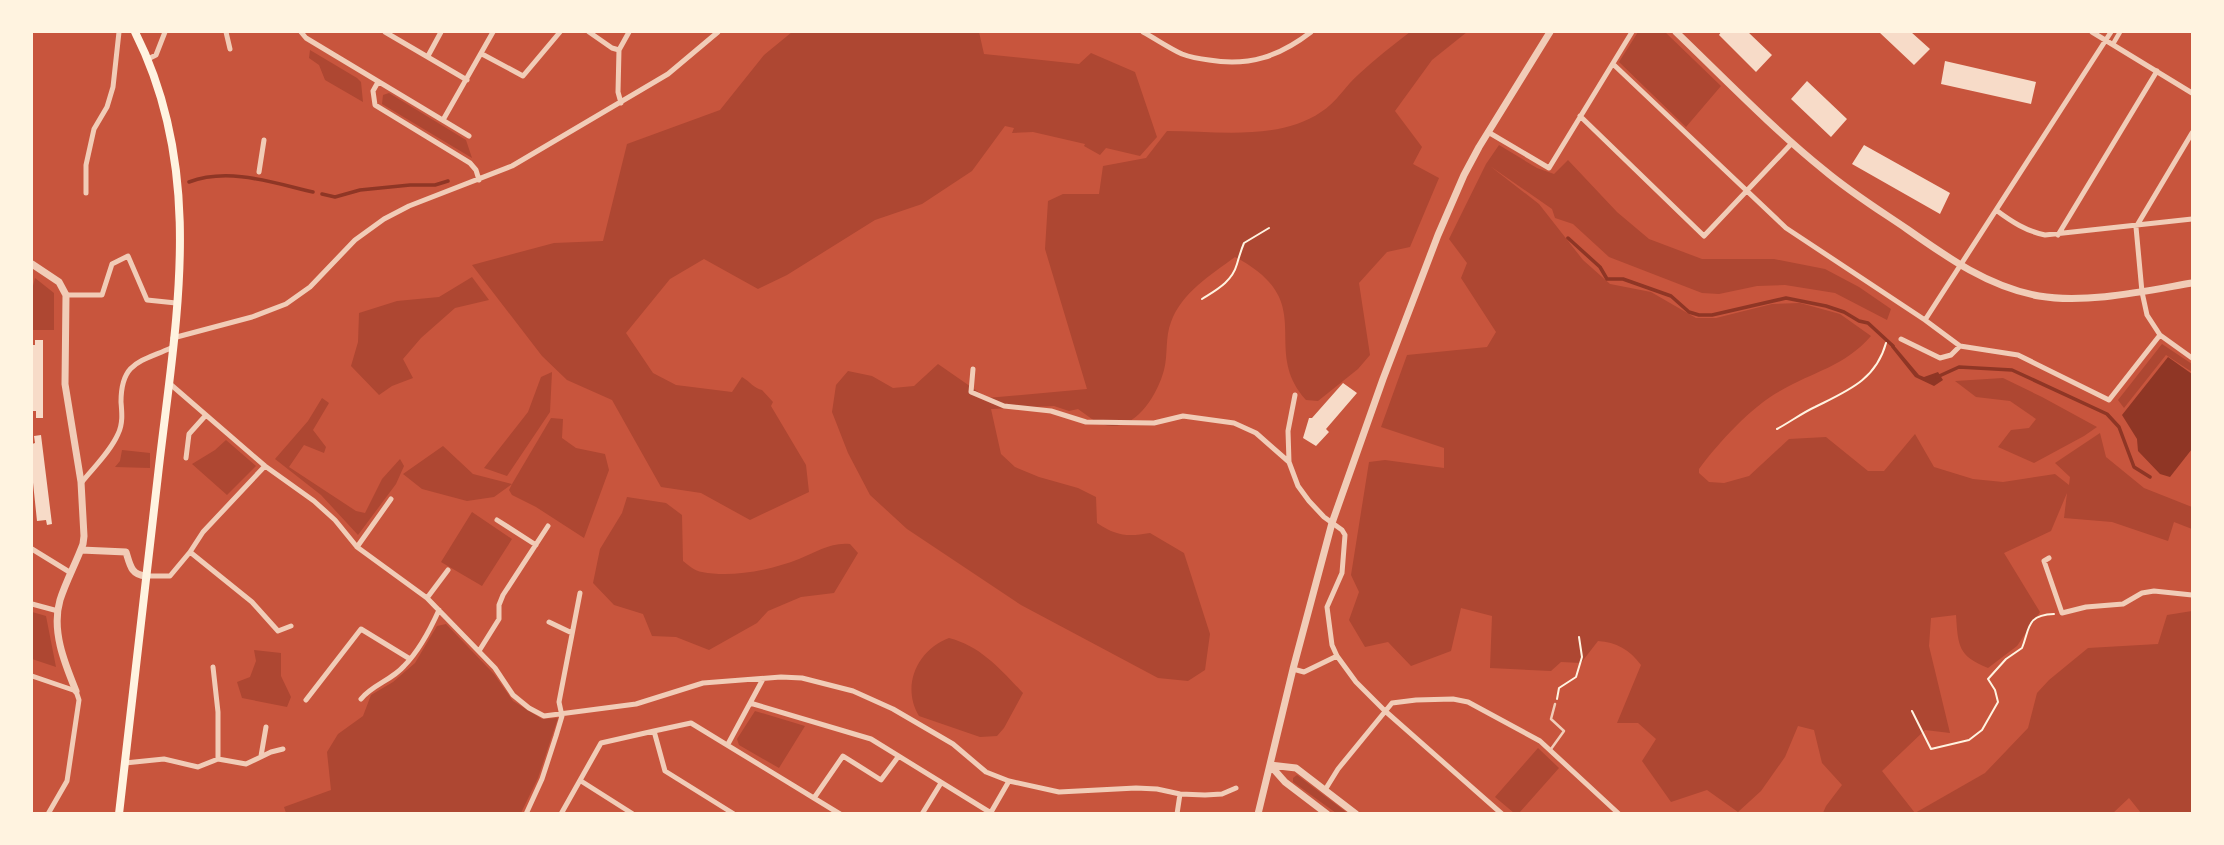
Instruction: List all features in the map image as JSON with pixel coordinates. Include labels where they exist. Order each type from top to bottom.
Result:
[{"type":"main road","points":[[119,814],[177,303],[181,241],[180,190],[167,119],[148,59],[135,32]]},
{"type":"street","points":[[86,193],[86,165],[94,129],[107,107],[113,87],[119,32]]},
{"type":"street","points":[[148,59],[156,55],[165,32]]},
{"type":"street","points":[[226,32],[230,49]]},
{"type":"street","points":[[301,32],[306,38],[469,136]]},
{"type":"street","points":[[385,32],[467,80]]},
{"type":"street","points":[[428,56],[441,32]]},
{"type":"street","points":[[443,120],[494,32]]},
{"type":"street","points":[[482,54],[523,76],[560,32]]},
{"type":"street","points":[[589,32],[611,48],[619,50]]},
{"type":"street","points":[[621,103],[618,92],[619,50],[629,32]]},
{"type":"street","points":[[81,482],[118,434],[122,422],[121,383],[133,366],[172,343],[286,304],[310,287],[355,240],[384,219],[439,193],[512,166],[668,74],[718,32]]},
{"type":"street","points":[[1143,32],[1183,54],[1239,63],[1269,58],[1292,47],[1311,32]]},
{"type":"street","points":[[1258,814],[1332,523],[1438,235],[1464,175],[1550,32]]},
{"type":"street","points":[[1488,132],[1549,168],[1632,32]]},
{"type":"street","points":[[1676,32],[1793,143],[1846,187],[1960,265],[2016,291],[2043,296],[2079,298],[2142,292],[2193,283]]},
{"type":"street","points":[[2092,32],[2193,93]]},
{"type":"street","points":[[1925,320],[2111,32]]},
{"type":"street","points":[[2113,44],[2120,32]]},
{"type":"street","points":[[1613,64],[1786,228],[1960,346],[2018,355],[2109,400],[2160,335]]},
{"type":"street","points":[[2058,236],[2157,71]]},
{"type":"street","points":[[378,82],[373,91],[375,106],[470,163],[479,180]]},
{"type":"street","points":[[1580,116],[1704,236],[1793,143]]},
{"type":"street","points":[[2193,133],[2136,227],[2142,292],[2147,315],[2160,335],[2193,358]]},
{"type":"street","points":[[259,172],[264,140]]},
{"type":"street","points":[[1996,210],[2032,233],[2058,236],[2193,219]]},
{"type":"street","points":[[66,295],[102,295],[112,264],[128,256],[147,300],[177,303]]},
{"type":"street","points":[[32,264],[59,282],[66,295],[65,384],[81,482],[84,536],[58,611],[62,654],[76,691],[79,709],[67,781],[48,814]]},
{"type":"street","points":[[1901,339],[1940,358],[1951,355],[1960,346]]},
{"type":"street","points":[[973,369],[971,392],[1004,406],[1051,411],[1086,422],[1154,422],[1183,415],[1205,418],[1234,424],[1256,433],[1289,462]]},
{"type":"street","points":[[168,382],[265,466],[314,501],[335,520],[357,547],[428,598],[495,668],[513,695],[544,716],[636,704],[703,683],[802,678],[853,691],[938,734],[986,772],[1009,781],[1059,792],[1136,788],[1180,794],[1222,794],[1236,788]]},
{"type":"street","points":[[1295,395],[1288,431],[1289,462],[1298,486],[1309,501],[1342,530],[1346,541],[1342,573],[1327,607],[1332,645],[1356,682],[1384,710],[1502,814]]},
{"type":"street","points":[[186,458],[189,434],[206,415]]},
{"type":"street","points":[[81,550],[126,552],[132,571],[139,576],[170,576],[203,532],[265,466]]},
{"type":"street","points":[[357,547],[391,499]]},
{"type":"street","points":[[497,520],[536,545]]},
{"type":"street","points":[[479,651],[499,619],[499,605],[503,596],[548,526]]},
{"type":"street","points":[[32,548],[71,573]]},
{"type":"street","points":[[190,552],[252,602],[278,631],[291,626]]},
{"type":"street","points":[[2044,561],[2062,613],[2086,607],[2123,604],[2142,593],[2154,591],[2193,595]]},
{"type":"street","points":[[428,598],[448,570]]},
{"type":"street","points":[[527,813],[556,736],[561,712],[559,702],[580,593]]},
{"type":"street","points":[[32,604],[58,611]]},
{"type":"street","points":[[360,699],[404,667],[431,629],[439,610]]},
{"type":"street","points":[[549,622],[572,633]]},
{"type":"street","points":[[306,699],[360,629],[410,659]]},
{"type":"street","points":[[1293,669],[1304,672],[1338,656]]},
{"type":"street","points":[[213,667],[218,712],[218,759]]},
{"type":"street","points":[[32,676],[76,691]]},
{"type":"street","points":[[728,744],[763,679]]},
{"type":"street","points":[[1325,790],[1338,769],[1392,703],[1416,699],[1453,699],[1468,702],[1540,741],[1619,814]]},
{"type":"street","points":[[750,703],[871,739],[990,813],[1009,781]]},
{"type":"street","points":[[561,814],[601,743],[691,723],[840,814]]},
{"type":"street","points":[[261,756],[266,727]]},
{"type":"street","points":[[654,731],[665,771],[734,814]]},
{"type":"street","points":[[124,763],[163,759],[198,767],[218,759],[246,764],[283,749]]},
{"type":"street","points":[[814,798],[843,756],[881,780],[898,757]]},
{"type":"street","points":[[1270,765],[1296,768],[1356,814]]},
{"type":"street","points":[[1270,765],[1285,782],[1327,814]]},
{"type":"street","points":[[581,781],[633,814]]},
{"type":"street","points":[[922,814],[941,783]]},
{"type":"street","points":[[1177,814],[1180,794]]},
{"type":"lane","points":[[1550,750],[1564,731],[1551,719],[1555,704]]},
{"type":"path","points":[[1202,299],[1229,279],[1244,243],[1269,228]]},
{"type":"path","points":[[1777,429],[1812,408],[1843,394],[1869,376],[1882,358],[1886,343]]},
{"type":"path","points":[[1912,711],[1931,749],[1969,740],[1982,730],[1998,702],[1988,679],[2006,659],[2022,648],[2026,629],[2033,621],[2042,614],[2062,613]]},
{"type":"path","points":[[1555,704],[1559,688],[1576,677],[1582,657],[1579,637]]},
{"type":"shaded area","points":[[792,32],[979,32],[984,54],[1079,64],[1091,53],[1135,72],[1157,137],[1140,156],[1106,148],[1100,155],[1084,146],[1085,144],[1033,132],[1012,133],[1014,128],[1005,126],[972,171],[922,204],[875,220],[787,275],[758,289],[704,259],[670,279],[626,333],[653,373],[676,385],[732,392],[742,377],[762,390],[773,402],[771,406],[806,465],[809,492],[750,520],[701,493],[661,487],[612,400],[567,380],[542,356],[472,265],[554,243],[603,241],[627,144],[720,110],[764,55]]},
{"type":"shaded area","points":[[1410,32],[1467,32],[1432,60],[1395,111],[1422,147],[1413,164],[1439,178],[1410,247],[1387,252],[1359,283],[1370,355],[1358,369],[1318,401],[1306,400],[1293,381],[1287,362],[1283,308],[1276,291],[1261,274],[1235,257],[1198,285],[1176,311],[1169,328],[1161,379],[1146,407],[1130,421],[1107,426],[1078,409],[1069,411],[1054,406],[991,409],[1001,454],[1015,467],[1078,488],[1096,497],[1097,523],[1110,531],[1129,535],[1150,533],[1184,553],[1210,634],[1205,670],[1188,681],[1158,678],[1021,605],[907,529],[870,495],[848,453],[832,412],[836,385],[848,371],[872,376],[893,388],[914,386],[938,364],[987,398],[1087,389],[1045,249],[1048,201],[1063,194],[1099,194],[1103,166],[1146,158],[1167,131],[1267,131],[1304,121],[1326,108],[1365,68]]},
{"type":"shaded area","points":[[1638,32],[1665,32],[1721,86],[1686,127],[1619,62]]},
{"type":"shaded area","points":[[310,50],[357,78],[361,82],[363,102],[325,80],[319,65],[309,58]]},
{"type":"shaded area","points":[[389,93],[466,140],[472,158],[382,104],[383,95]]},
{"type":"shaded area","points":[[1499,145],[1537,168],[1554,174],[1568,160],[1617,212],[1649,239],[1702,259],[1774,259],[1825,269],[1859,287],[1891,309],[1887,320],[1835,293],[1785,285],[1757,286],[1719,294],[1702,293],[1609,257],[1573,224],[1555,218],[1552,209],[1490,166],[1539,204],[1583,260],[1610,284],[1651,292],[1696,318],[1716,318],[1772,304],[1800,303],[1840,314],[1871,336],[1850,355],[1780,391],[1747,416],[1726,436],[1699,469],[1699,473],[1709,482],[1724,483],[1749,476],[1789,439],[1826,437],[1868,471],[1884,471],[1915,434],[1934,467],[1973,479],[2003,482],[2055,474],[2069,485],[2070,477],[2055,463],[2100,433],[2106,457],[2144,488],[2192,507],[2192,529],[2174,522],[2168,541],[2112,522],[2064,518],[2067,493],[2051,531],[2004,553],[2040,612],[2017,646],[1988,668],[1965,654],[1959,642],[1956,615],[1931,618],[1929,646],[1950,733],[1925,730],[1882,771],[1915,813],[1823,813],[1842,785],[1822,763],[1814,730],[1798,726],[1785,757],[1761,791],[1738,812],[1707,790],[1671,802],[1642,761],[1656,739],[1638,723],[1617,723],[1641,665],[1627,651],[1611,643],[1598,641],[1581,663],[1561,662],[1551,671],[1490,668],[1492,616],[1461,608],[1451,651],[1411,666],[1388,642],[1365,647],[1349,620],[1359,592],[1351,575],[1369,462],[1385,460],[1444,468],[1444,448],[1381,427],[1407,355],[1487,347],[1496,332],[1461,278],[1467,263],[1449,239],[1486,164]]},
{"type":"shaded area","points":[[472,277],[489,300],[455,308],[421,338],[403,359],[413,378],[392,386],[379,395],[351,366],[358,342],[359,313],[397,301],[439,297]]},
{"type":"shaded area","points":[[35,278],[54,293],[54,330],[32,330],[32,290]]},
{"type":"shaded area","points":[[1892,343],[1919,375],[1924,377],[1938,372],[1943,380],[1934,386],[1915,377],[1891,347]]},
{"type":"shaded area","points":[[2162,344],[2192,364],[2192,372],[2166,355],[2124,408],[2118,400]]},
{"type":"shaded area","points":[[2168,357],[2192,374],[2192,449],[2170,477],[2160,474],[2138,451],[2137,439],[2122,415]]},
{"type":"shaded area","points":[[552,372],[550,412],[507,476],[484,468],[528,412],[541,377]]},
{"type":"shaded area","points":[[2003,378],[2097,427],[2034,463],[1998,447],[2011,430],[2029,428],[2036,419],[2010,401],[1976,397],[1955,381]]},
{"type":"shaded area","points":[[322,398],[329,403],[313,430],[326,447],[324,453],[304,445],[289,467],[356,511],[365,513],[382,479],[400,459],[404,466],[396,484],[358,535],[321,495],[275,459],[308,421]]},
{"type":"shaded area","points":[[551,418],[563,419],[562,438],[576,448],[605,454],[609,470],[584,538],[512,495],[509,490]]},
{"type":"shaded area","points":[[226,440],[256,466],[227,495],[192,464]]},
{"type":"shaded area","points":[[443,446],[473,474],[512,484],[494,497],[467,501],[422,489],[403,474]]},
{"type":"shaded area","points":[[122,450],[150,453],[150,468],[115,467],[120,461]]},
{"type":"shaded area","points":[[627,497],[666,503],[682,515],[683,561],[699,571],[726,574],[764,570],[836,545],[850,544],[858,553],[834,593],[801,597],[768,611],[757,623],[709,650],[676,637],[652,636],[643,614],[614,605],[593,583],[600,549],[622,513]]},
{"type":"shaded area","points":[[472,512],[512,539],[482,586],[441,562]]},
{"type":"shaded area","points":[[2192,611],[2192,813],[2141,813],[2129,798],[2113,813],[1915,813],[1985,773],[2028,728],[2037,693],[2088,648],[2158,644],[2167,615]]},
{"type":"shaded area","points":[[32,612],[46,616],[56,667],[32,659]]},
{"type":"shaded area","points":[[446,624],[494,674],[513,701],[542,719],[558,718],[538,778],[521,813],[286,813],[284,807],[331,790],[327,752],[338,734],[363,716],[371,695],[393,682],[415,663],[437,626]]},
{"type":"shaded area","points":[[949,638],[981,653],[1023,693],[997,736],[980,737],[919,716],[912,693],[915,670],[928,651]]},
{"type":"shaded area","points":[[254,650],[281,653],[281,676],[291,697],[287,707],[242,698],[237,682],[250,677],[256,661]]},
{"type":"shaded area","points":[[755,711],[805,726],[779,768],[739,745],[737,739]]},
{"type":"shaded area","points":[[1538,748],[1559,768],[1519,813],[1514,813],[1495,797]]},
{"type":"shaded area","points":[[1297,775],[1347,813],[1336,813],[1293,782]]},
{"type":"building","points":[[1721,32],[1748,32],[1772,55],[1756,72],[1719,35]]},
{"type":"building","points":[[1879,32],[1911,32],[1930,49],[1914,65]]},
{"type":"building","points":[[1945,61],[2036,82],[2031,104],[1941,84]]},
{"type":"building","points":[[1807,81],[1847,119],[1831,137],[1791,99]]},
{"type":"building","points":[[1864,145],[1950,193],[1940,214],[1852,164]]},
{"type":"building","points":[[35,340],[43,340],[43,418],[36,418],[36,411],[32,411],[32,345],[35,345]]},
{"type":"building","points":[[1343,383],[1357,393],[1326,429],[1329,432],[1316,446],[1303,438],[1309,418],[1312,418]]},
{"type":"building","points":[[41,435],[52,524],[47,525],[46,520],[37,521],[32,473],[32,444],[35,443],[34,436]]},
{"type":"waterway","points":[[189,182],[236,176],[313,192]]},
{"type":"waterway","points":[[322,194],[335,197],[360,190],[435,185],[448,181]]},
{"type":"waterway","points":[[1568,238],[1600,267],[1607,279],[1623,279],[1671,296],[1689,312],[1712,315],[1786,298],[1844,312],[1868,323],[1893,346]]},
{"type":"waterway","points":[[1937,377],[1959,367],[2012,370],[2107,414],[2119,427],[2134,467],[2150,477]]}]
